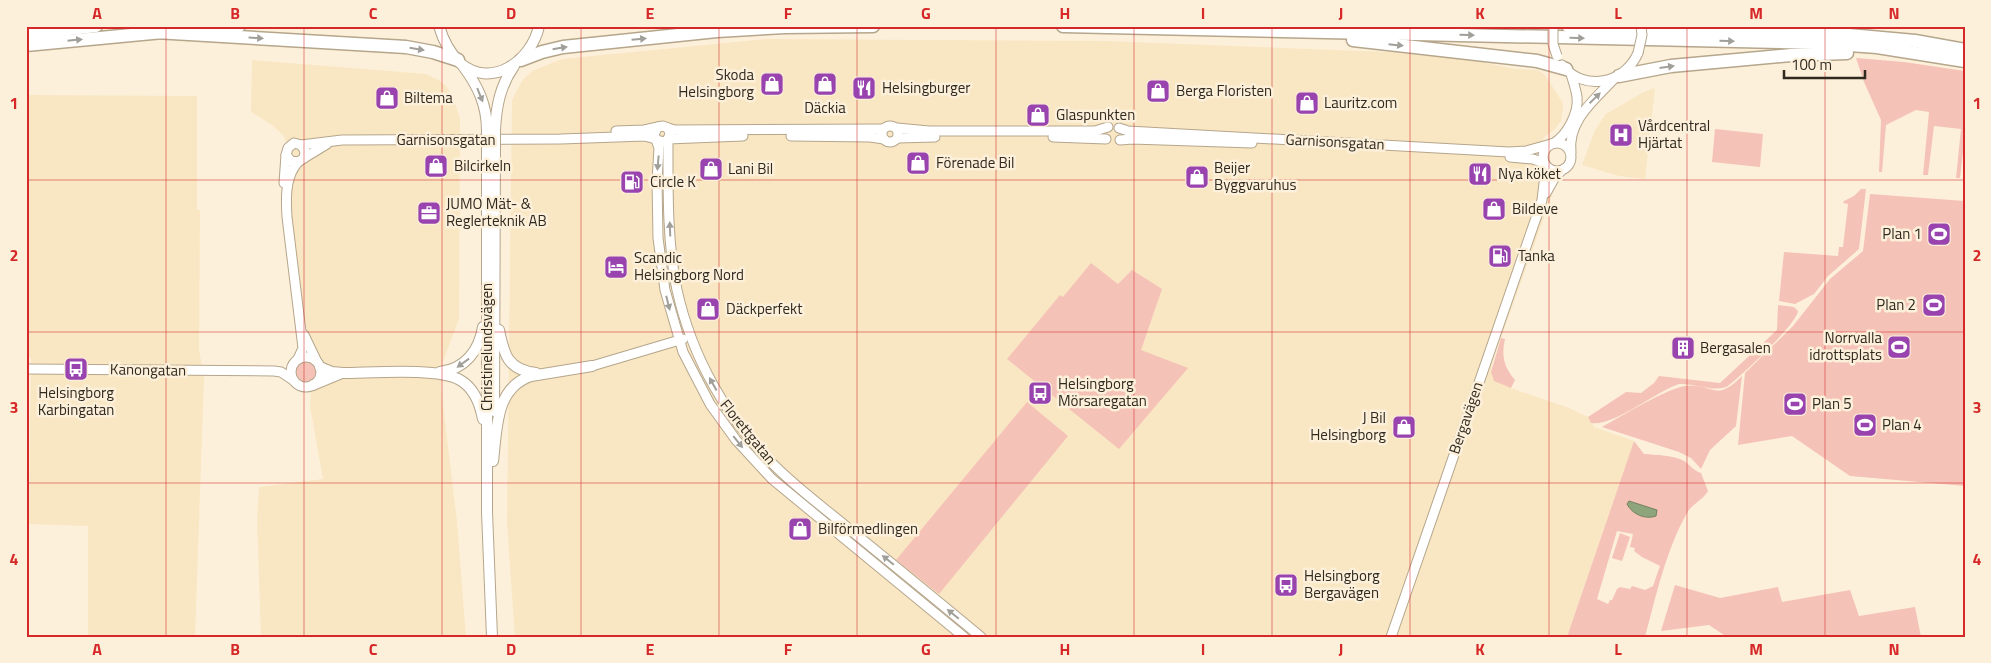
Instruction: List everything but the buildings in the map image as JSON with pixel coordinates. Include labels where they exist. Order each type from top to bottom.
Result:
[{"type":"highway","points":[[26,34],[96,26]]},
{"type":"highway","points":[[26,45],[239,26]]},
{"type":"highway","points":[[518,62],[542,52],[562,47],[717,31],[785,27],[872,26]]},
{"type":"highway","points":[[1063,26],[1820,43],[1877,47],[1965,61]]},
{"type":"highway","points":[[1568,26],[1816,32],[1867,35],[1939,45]]},
{"type":"highway","points":[[1844,26],[1965,50]]},
{"type":"highway","points":[[1278,31],[1537,61],[1568,72]]},
{"type":"highway","points":[[155,32],[406,48],[433,52],[460,62]]},
{"type":"highway","points":[[1617,77],[1671,66],[1791,55],[1836,53],[1904,56],[1965,66]]},
{"type":"main road","name":"Christinelundsvägen","points":[[498,637],[494,558],[494,263],[491,131],[502,88],[518,62],[530,48],[538,28]]},
{"type":"main road","name":"Christinelundsvägen","points":[[440,30],[447,46],[474,82],[482,98],[491,131]]},
{"type":"main road","points":[[460,62],[474,70],[486,73],[498,72],[518,62]]},
{"type":"main road","name":"Christinelundsvägen","points":[[491,145],[486,286],[487,484],[492,637]]},
{"type":"main road","points":[[494,263],[499,330],[505,354],[516,368],[528,372],[542,373]]},
{"type":"main road","points":[[429,373],[458,367],[472,355],[482,335],[486,286]]},
{"type":"main road","points":[[319,365],[332,372],[429,373],[450,376],[461,380],[478,400],[483,419],[487,484]]},
{"type":"main road","points":[[494,461],[499,416],[509,390],[519,381],[542,373],[592,366]]},
{"type":"main road","points":[[314,385],[343,373]]},
{"type":"street","points":[[1553,26],[1553,44],[1557,56],[1568,72],[1577,99],[1575,113],[1562,136],[1546,148],[1543,154],[1545,165],[1553,171],[1561,171],[1569,164],[1572,134],[1583,112],[1632,64],[1638,53],[1642,26]]},
{"type":"street","points":[[1568,72],[1583,79],[1593,81],[1609,80],[1617,77]]},
{"type":"street","name":"Garnisonsgatan","points":[[562,139],[663,127],[674,130],[870,130],[883,129],[890,125],[897,128],[929,131],[1095,131],[1113,126],[1128,131],[1509,152],[1520,152],[1552,144]]},
{"type":"street","points":[[656,140],[654,132],[663,127],[670,132],[668,140]]},
{"type":"street","points":[[1106,139],[1105,133],[1108,127]]},
{"type":"street","points":[[897,128],[899,132],[898,138]]},
{"type":"street","points":[[1118,128],[1122,133],[1120,140]]},
{"type":"street","points":[[883,129],[882,135],[884,139]]},
{"type":"street","name":"Garnisonsgatan","points":[[286,155],[290,145],[332,142],[644,136],[664,142],[668,140],[767,136],[870,137],[891,142],[898,138],[1004,136],[1106,139],[1113,143],[1132,138],[1306,145],[1533,159],[1545,165]]},
{"type":"street","name":"Florettgatan","points":[[656,140],[659,151],[657,200],[661,266],[669,306],[689,366],[710,404],[750,458],[772,479],[964,637]]},
{"type":"street","name":"Florettgatan","points":[[668,140],[673,268],[690,336],[703,366],[722,400],[746,434],[767,458],[981,637]]},
{"type":"street","name":"Garnisonsgatan","points":[[301,160],[332,142]]},
{"type":"street","points":[[1552,144],[1563,144],[1571,153]]},
{"type":"street","points":[[286,197],[291,173],[305,151],[301,145]]},
{"type":"street","points":[[286,155],[291,161],[301,160]]},
{"type":"street","points":[[286,155],[284,185],[287,217],[300,324],[303,348],[291,370],[293,380],[301,386],[308,387],[314,385],[320,375],[319,365],[300,324]]},
{"type":"street","name":"Bergavägen","points":[[1542,200],[1545,165]]},
{"type":"street","name":"Bergavägen","points":[[1391,637],[1542,200],[1555,177],[1561,171]]},
{"type":"street","points":[[592,366],[690,336]]},
{"type":"street","points":[[297,360],[309,357],[319,365]]},
{"type":"street","name":"Kanongatan","points":[[269,371],[297,360]]},
{"type":"street","name":"Kanongatan","points":[[26,369],[269,371],[281,372],[293,380]]},
{"type":"shaded area","points":[[766,39],[1104,41],[1388,52],[1476,61],[1515,69],[1538,70],[1545,75],[1563,103],[1563,108],[1561,121],[1554,130],[1544,137],[1536,157],[1539,169],[1556,184],[1492,363],[1491,372],[1495,381],[1569,408],[1588,417],[1594,427],[1634,441],[1567,637],[515,637],[507,522],[512,100],[522,81],[532,71],[562,59]]},
{"type":"shaded area","points":[[1856,58],[1904,62],[1965,71],[1965,134],[1960,178],[1956,178],[1961,129],[1934,126],[1928,175],[1923,175],[1929,112],[1916,110],[1886,125],[1882,172],[1879,172],[1881,120],[1864,82]]},
{"type":"shaded area","points":[[252,60],[426,74],[447,87],[456,106],[460,119],[459,319],[443,361],[441,388],[457,522],[466,637],[261,637],[257,519],[259,487],[323,479],[310,406],[311,393],[312,389],[339,376],[322,365],[301,323],[289,215],[293,158],[283,135],[272,125],[251,112]]},
{"type":"shaded area","name":"Vårdcentral Hjärtat","points":[[1655,88],[1645,179],[1619,176],[1582,165],[1595,130],[1606,114],[1644,92]]},
{"type":"shaded area","points":[[26,95],[197,96],[197,210],[200,210],[199,350],[204,378],[195,637],[88,637],[88,526],[29,524],[31,358],[26,357]]},
{"type":"shaded area","points":[[1715,129],[1763,134],[1760,167],[1712,162]]},
{"type":"shaded area","points":[[1861,189],[1866,189],[1859,249],[1828,276],[1814,294],[1795,304],[1779,301],[1784,252],[1838,256],[1839,247],[1843,247],[1848,204],[1843,203]]},
{"type":"shaded area","name":"Norrvalla idrottsplats","points":[[1870,194],[1965,201],[1965,486],[1850,476],[1792,436],[1738,445],[1745,373],[1793,326],[1830,279],[1863,251]]},
{"type":"shaded area","points":[[1091,263],[1118,284],[1132,270],[1162,289],[1141,350],[1188,368],[1119,449],[1007,359],[1060,295],[1063,297]]},
{"type":"shaded area","points":[[1778,305],[1794,307],[1798,311],[1795,318],[1767,350],[1728,386],[1710,388],[1679,384],[1611,420],[1591,423],[1588,417],[1626,392],[1641,393],[1654,383],[1659,376],[1720,383],[1777,330]]},
{"type":"shaded area","points":[[1501,338],[1505,339],[1503,351],[1506,366],[1515,380],[1511,388],[1494,381],[1491,372]]},
{"type":"shaded area","points":[[306,361],[314,364],[317,372],[314,380],[306,383],[298,380],[295,372],[298,364]]},
{"type":"shaded area","points":[[1742,376],[1736,426],[1710,450],[1701,469],[1691,458],[1679,452],[1602,427],[1678,388],[1696,386],[1720,391],[1726,389]]},
{"type":"shaded area","points":[[1027,402],[1068,436],[939,594],[896,560]]},
{"type":"shaded area","points":[[1634,441],[1644,454],[1680,459],[1701,473],[1708,491],[1689,510],[1673,542],[1662,574],[1645,637],[1567,637]],"holes":[[[1617,531],[1633,534],[1630,547],[1635,548],[1634,551],[1642,557],[1660,566],[1653,586],[1645,590],[1632,586],[1630,589],[1620,587],[1608,604],[1597,599]]]},
{"type":"shaded area","points":[[1629,501],[1657,510],[1656,516],[1643,517],[1635,513],[1627,504]]},
{"type":"shaded area","points":[[1620,533],[1630,537],[1622,561],[1612,558]]},
{"type":"shaded area","points":[[1675,585],[1720,598],[1778,587],[1782,602],[1850,590],[1859,616],[1915,607],[1921,637],[1727,637],[1709,625],[1661,631]]},
{"type":"place","name":"Skoda Helsingborg","points":[[772,84]]},
{"type":"place","name":"Däckia","points":[[825,84]]},
{"type":"place","name":"Helsingburger","points":[[864,88]]},
{"type":"place","name":"Berga Floristen","points":[[1158,91]]},
{"type":"place","name":"Biltema","points":[[387,98]]},
{"type":"place","name":"Lauritz.com","points":[[1307,103]]},
{"type":"place","name":"Glaspunkten","points":[[1038,115]]},
{"type":"place","name":"Vårdcentral Hjärtat","points":[[1621,135]]},
{"type":"place","name":"Förenade Bil","points":[[918,163]]},
{"type":"place","name":"Bilcirkeln","points":[[436,166]]},
{"type":"place","name":"Lani Bil","points":[[711,169]]},
{"type":"place","name":"Nya köket","points":[[1480,174]]},
{"type":"place","name":"Beijer Byggvaruhus","points":[[1197,177]]},
{"type":"place","name":"Circle K","points":[[632,182]]},
{"type":"place","name":"Bildeve","points":[[1494,209]]},
{"type":"place","name":"JUMO Mät- & Reglerteknik AB","points":[[429,213]]},
{"type":"place","name":"Plan 1","points":[[1939,234]]},
{"type":"place","name":"Tanka","points":[[1500,256]]},
{"type":"place","name":"Scandic Helsingborg Nord","points":[[616,267]]},
{"type":"place","name":"Plan 2","points":[[1934,305]]},
{"type":"place","name":"Däckperfekt","points":[[708,309]]},
{"type":"place","name":"Norrvalla idrottsplats","points":[[1899,347]]},
{"type":"place","name":"Bergasalen","points":[[1683,348]]},
{"type":"place","name":"Helsingborg Karbingatan","points":[[76,369]]},
{"type":"place","name":"Helsingborg Mörsaregatan","points":[[1040,393]]},
{"type":"place","name":"Plan 5","points":[[1795,404]]},
{"type":"place","name":"Plan 4","points":[[1865,425]]},
{"type":"place","name":"J Bil Helsingborg","points":[[1404,427]]},
{"type":"place","name":"Bilförmedlingen","points":[[800,529]]},
{"type":"place","name":"Helsingborg Bergavägen","points":[[1286,585]]}]
